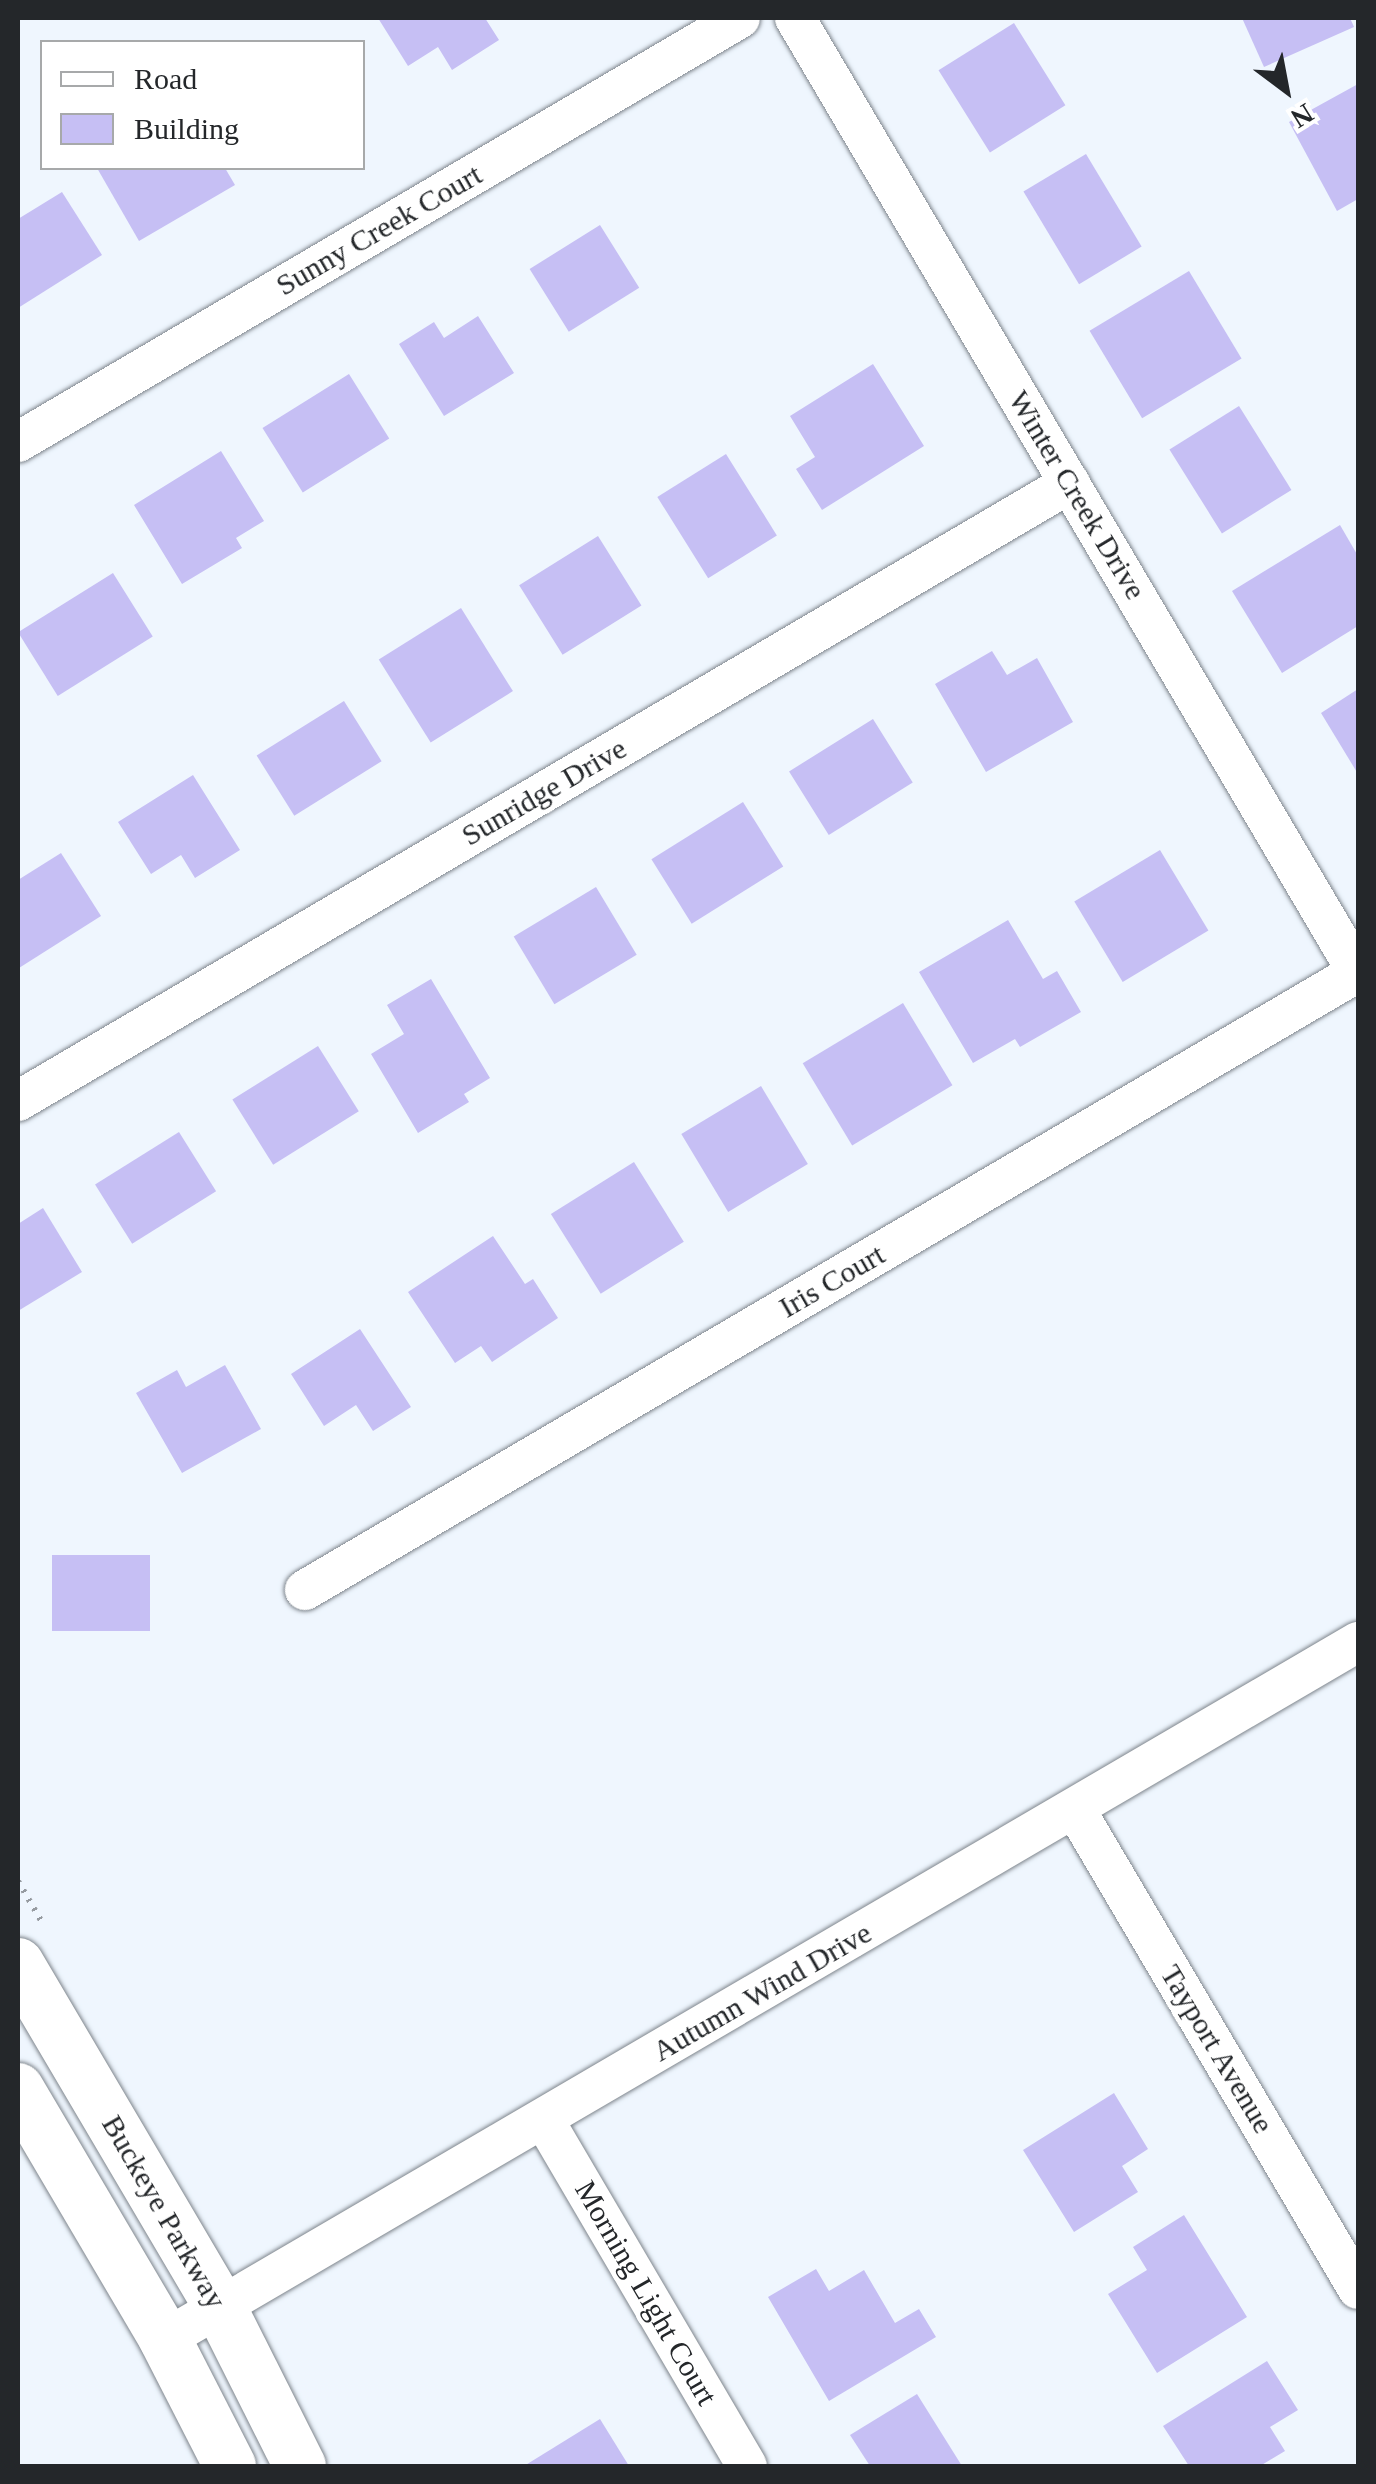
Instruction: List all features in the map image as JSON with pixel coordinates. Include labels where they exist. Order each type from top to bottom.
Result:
[{"type":"street","name":"Sunny Creek Court","points":[[18,442],[740,18]]},
{"type":"street","name":"Winter Creek Drive","points":[[795,18],[1358,972]]},
{"type":"street","name":"Sunridge Drive","points":[[18,1101],[1070,483]]},
{"type":"street","name":"Iris Court","points":[[305,1590],[1358,972]]},
{"type":"street","name":"Autumn Wind Drive","points":[[164,2339],[1358,1642]]},
{"type":"street","name":"Tayport Avenue","points":[[1075,1809],[1358,2289]]},
{"type":"street","name":"Buckeye Parkway","points":[[18,1964],[221,2309],[300,2466]]},
{"type":"street","points":[[18,2089],[164,2339],[230,2466]]},
{"type":"street","name":"Morning Light Court","points":[[544,2120],[748,2466]]},
{"type":"building","points":[[378,18],[485,18],[499,40],[452,70],[438,47],[408,66]]},
{"type":"building","points":[[1242,18],[1350,18],[1354,27],[1264,67]]},
{"type":"building","points":[[1014,23],[1065,105],[990,152],[939,70]]},
{"type":"building","points":[[1358,84],[1358,199],[1337,211],[1289,122]]},
{"type":"building","points":[[1086,154],[1142,247],[1079,284],[1023,192]]},
{"type":"building","points":[[98,170],[226,170],[235,185],[139,241]]},
{"type":"building","points":[[62,192],[102,255],[18,308],[18,219]]},
{"type":"building","points":[[600,225],[639,288],[569,332],[530,269]]},
{"type":"building","points":[[1189,271],[1242,358],[1142,418],[1090,331]]},
{"type":"building","points":[[478,316],[514,373],[444,416],[399,344],[434,322],[444,338]]},
{"type":"building","points":[[873,364],[924,446],[822,510],[796,469],[815,457],[790,416]]},
{"type":"building","points":[[349,374],[389,438],[303,493],[262,428]]},
{"type":"building","points":[[1239,406],[1291,490],[1222,533],[1169,449]]},
{"type":"building","points":[[221,451],[264,521],[236,538],[242,548],[182,584],[134,505]]},
{"type":"building","points":[[726,454],[777,535],[708,578],[657,497]]},
{"type":"building","points":[[1340,525],[1358,556],[1358,626],[1282,673],[1232,591]]},
{"type":"building","points":[[598,536],[641,606],[563,655],[519,585]]},
{"type":"building","points":[[113,573],[153,637],[58,696],[18,632]]},
{"type":"building","points":[[461,608],[513,691],[431,743],[379,659]]},
{"type":"building","points":[[992,651],[1007,675],[1037,658],[1073,722],[986,772],[935,684]]},
{"type":"building","points":[[1358,689],[1358,774],[1321,713]]},
{"type":"building","points":[[344,701],[382,761],[294,816],[257,756]]},
{"type":"building","points":[[873,719],[913,783],[829,835],[789,771]]},
{"type":"building","points":[[193,775],[240,850],[195,878],[181,855],[151,874],[118,822]]},
{"type":"building","points":[[743,802],[783,866],[692,924],[651,859]]},
{"type":"building","points":[[1160,850],[1208,931],[1123,982],[1074,902]]},
{"type":"building","points":[[61,853],[101,916],[19,968],[18,880]]},
{"type":"building","points":[[596,887],[637,955],[554,1004],[514,936]]},
{"type":"building","points":[[1008,920],[1043,979],[1057,971],[1081,1012],[1020,1047],[1015,1039],[973,1063],[919,972]]},
{"type":"building","points":[[431,979],[490,1078],[464,1094],[469,1102],[418,1133],[371,1054],[404,1034],[387,1005]]},
{"type":"building","points":[[903,1003],[952,1085],[852,1146],[803,1063]]},
{"type":"building","points":[[318,1046],[359,1111],[273,1165],[232,1100]]},
{"type":"building","points":[[761,1086],[808,1164],[728,1212],[681,1134]]},
{"type":"building","points":[[179,1132],[216,1191],[132,1244],[95,1184]]},
{"type":"building","points":[[634,1162],[684,1242],[601,1294],[551,1214]]},
{"type":"building","points":[[43,1208],[82,1272],[18,1311],[18,1224]]},
{"type":"building","points":[[493,1236],[525,1284],[533,1279],[558,1318],[492,1362],[481,1346],[455,1363],[408,1292]]},
{"type":"building","points":[[360,1329],[411,1407],[373,1431],[356,1405],[324,1426],[291,1374]]},
{"type":"building","points":[[225,1365],[261,1429],[182,1473],[136,1393],[177,1370],[186,1387]]},
{"type":"building","points":[[52,1555],[150,1555],[150,1631],[52,1631]]},
{"type":"building","points":[[1114,2093],[1148,2149],[1122,2166],[1138,2192],[1074,2232],[1023,2150]]},
{"type":"building","points":[[1184,2215],[1247,2317],[1157,2373],[1108,2294],[1147,2270],[1133,2247]]},
{"type":"building","points":[[816,2269],[829,2291],[864,2270],[895,2323],[919,2309],[936,2337],[829,2401],[768,2297]]},
{"type":"building","points":[[1267,2361],[1298,2410],[1270,2427],[1285,2451],[1260,2466],[1189,2466],[1163,2426]]},
{"type":"building","points":[[917,2394],[962,2466],[870,2466],[850,2435]]},
{"type":"building","points":[[600,2419],[629,2466],[524,2466]]}]
